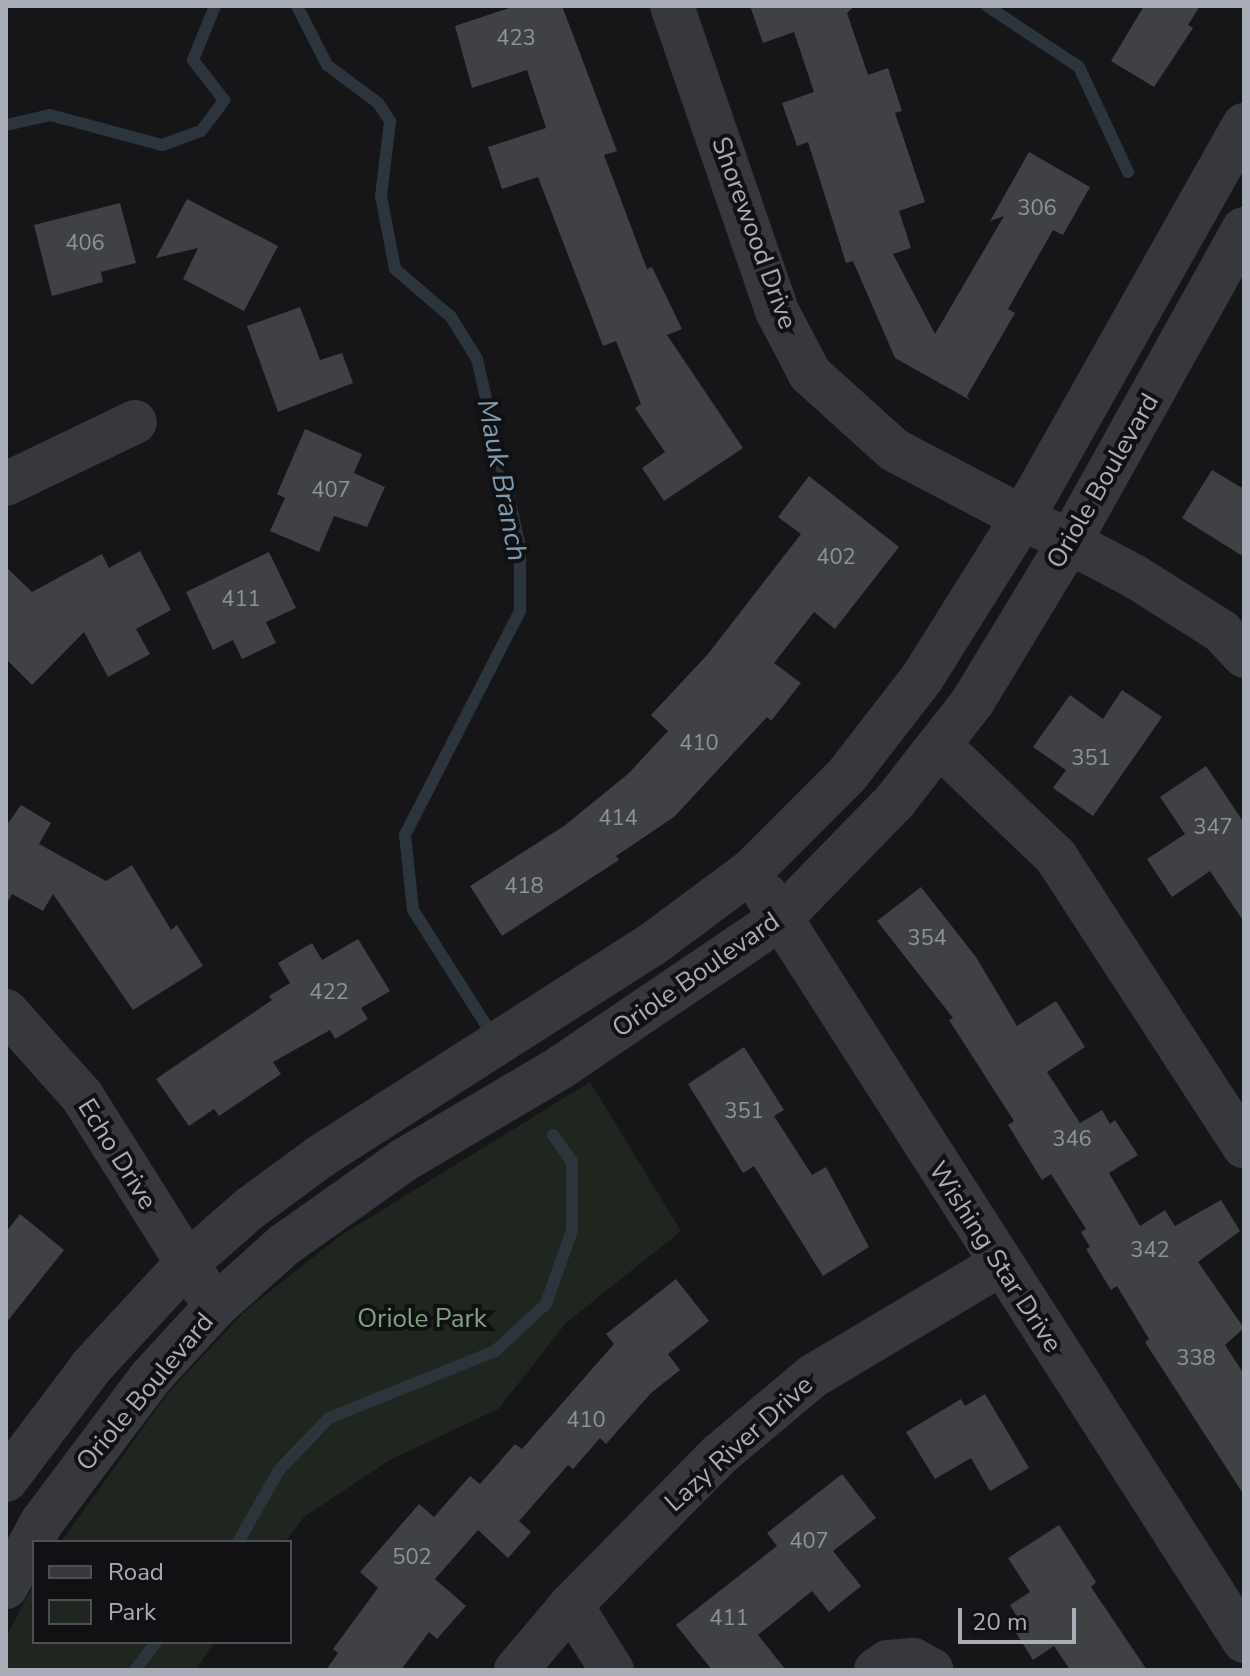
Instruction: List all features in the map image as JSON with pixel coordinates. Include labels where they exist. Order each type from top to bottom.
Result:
[{"type":"street","name":"Shorewood Drive","points":[[672,6],[777,311],[810,374],[894,450],[1070,541],[1221,631],[1244,656]]},
{"type":"street","name":"Oriole Boulevard","points":[[6,1480],[91,1367],[186,1264],[321,1156],[650,946],[752,870],[886,729],[1023,517],[1244,125]]},
{"type":"street","name":"Oriole Boulevard","points":[[32,1540],[96,1447],[216,1306],[284,1245],[404,1160],[561,1067],[780,919],[895,801],[973,701],[1070,541],[1244,229]]},
{"type":"street","points":[[6,484],[135,422]]},
{"type":"street","points":[[939,745],[1056,857],[1244,1146]]},
{"type":"street","name":"Wishing Star Drive","points":[[752,870],[999,1265],[1244,1641]]},
{"type":"street","name":"Echo Drive","points":[[6,1011],[82,1096],[186,1264],[216,1306]]},
{"type":"street","name":"Lazy River Drive","points":[[516,1670],[571,1605],[720,1454],[813,1376],[999,1265]]},
{"type":"street","name":"Oriole Boulevard","points":[[6,1587],[32,1540]]},
{"type":"street","points":[[571,1605],[612,1670]]},
{"type":"street","points":[[876,1670],[888,1662],[913,1660],[932,1670]]},
{"type":"green space","name":"Oriole Park","points":[[590,1082],[681,1231],[567,1322],[498,1409],[390,1460],[304,1517],[287,1540],[62,1540],[168,1393],[245,1311],[340,1236]]},
{"type":"green space","points":[[32,1588],[32,1644],[213,1644],[196,1670],[6,1670],[6,1637]]},
{"type":"building","points":[[515,6],[562,6],[617,151],[604,155],[647,269],[652,267],[682,329],[667,335],[743,448],[664,501],[642,468],[665,452],[635,408],[641,404],[616,341],[603,346],[538,177],[502,189],[488,147],[546,128],[527,70],[472,88],[455,26]]},
{"type":"building","points":[[750,6],[855,6],[847,13],[868,75],[888,68],[902,111],[895,113],[925,202],[899,211],[911,248],[893,254],[935,334],[1004,216],[990,221],[1029,152],[1090,187],[1063,235],[1053,230],[1008,309],[1015,313],[967,396],[970,400],[895,358],[853,261],[846,263],[808,142],[797,146],[782,103],[814,92],[794,32],[763,43]]},
{"type":"building","points":[[1144,6],[1200,6],[1188,25],[1193,28],[1154,87],[1111,61]]},
{"type":"building","points":[[187,199],[278,246],[244,311],[183,279],[198,248],[156,258]]},
{"type":"building","points":[[120,203],[136,263],[101,272],[103,282],[52,296],[34,225]]},
{"type":"building","points":[[300,307],[320,360],[342,353],[353,383],[278,412],[247,326]]},
{"type":"building","points":[[305,429],[362,454],[354,473],[385,487],[367,527],[334,516],[319,552],[270,531],[285,498],[277,494]]},
{"type":"building","points":[[1212,470],[1244,489],[1244,557],[1182,518]]},
{"type":"building","points":[[809,476],[899,547],[835,629],[814,612],[774,663],[801,683],[771,721],[767,717],[674,817],[616,856],[619,860],[502,936],[470,886],[564,826],[628,774],[668,731],[651,715],[708,654],[801,534],[778,517]]},
{"type":"building","points":[[140,551],[171,610],[136,629],[150,654],[108,677],[84,632],[32,685],[6,659],[6,567],[32,592],[102,554],[109,568]]},
{"type":"building","points":[[269,552],[296,608],[266,622],[276,643],[242,659],[233,640],[213,650],[186,592]]},
{"type":"building","points":[[1122,690],[1162,717],[1093,816],[1053,788],[1066,770],[1033,747],[1070,695],[1103,719]]},
{"type":"building","points":[[1206,766],[1244,823],[1244,922],[1210,871],[1172,897],[1147,859],[1185,834],[1160,797]]},
{"type":"building","points":[[21,805],[51,823],[39,844],[106,881],[132,865],[171,930],[177,925],[203,966],[133,1010],[53,894],[43,911],[12,894],[6,905],[6,826]]},
{"type":"building","points":[[921,887],[976,957],[1017,1026],[1056,1001],[1085,1047],[1047,1072],[1080,1123],[1102,1110],[1110,1124],[1115,1120],[1138,1155],[1109,1173],[1140,1226],[1165,1210],[1175,1226],[1221,1200],[1240,1231],[1198,1262],[1244,1328],[1225,1345],[1244,1374],[1244,1495],[1145,1342],[1149,1339],[1117,1286],[1111,1290],[1086,1249],[1090,1247],[1081,1232],[1086,1229],[1051,1174],[1042,1180],[1008,1125],[1014,1121],[949,1020],[953,1018],[877,921]]},
{"type":"building","points":[[358,939],[390,991],[361,1008],[368,1019],[335,1039],[330,1030],[273,1062],[281,1074],[219,1116],[214,1109],[189,1126],[156,1079],[272,1000],[269,996],[290,983],[278,963],[312,943],[322,960]]},
{"type":"building","points":[[744,1047],[784,1110],[774,1116],[812,1175],[826,1167],[869,1247],[823,1276],[754,1166],[743,1173],[688,1084]]},
{"type":"building","points":[[20,1214],[64,1250],[6,1323],[6,1232]]},
{"type":"building","points":[[676,1279],[709,1321],[668,1354],[680,1370],[651,1393],[606,1444],[600,1438],[573,1469],[568,1465],[519,1521],[531,1532],[508,1558],[478,1530],[435,1579],[466,1606],[437,1639],[429,1632],[401,1670],[326,1670],[338,1653],[333,1649],[378,1588],[360,1572],[419,1504],[434,1517],[470,1476],[480,1484],[515,1444],[522,1449],[614,1344],[606,1334]]},
{"type":"building","points":[[985,1394],[1029,1468],[990,1491],[971,1458],[935,1479],[906,1432],[961,1399],[965,1406]]},
{"type":"building","points":[[842,1474],[876,1518],[833,1551],[861,1586],[829,1612],[812,1591],[758,1635],[786,1670],[712,1670],[676,1625],[777,1546],[767,1533]]},
{"type":"building","points":[[1059,1525],[1096,1582],[1091,1587],[1147,1670],[1070,1670],[1054,1646],[1033,1660],[1011,1625],[1019,1620],[1010,1605],[1030,1592],[1008,1558]]},
{"type":"waterway","points":[[6,125],[50,115],[162,145],[201,131],[224,100],[193,60],[215,6]]},
{"type":"waterway","name":"Mauk Branch","points":[[297,6],[327,65],[378,103],[390,121],[381,196],[395,269],[451,317],[477,359],[520,547],[520,611],[405,835],[413,910],[486,1025]]},
{"type":"waterway","points":[[987,6],[1079,67],[1128,172]]},
{"type":"waterway","name":"Mauk Branch","points":[[239,1540],[279,1470],[329,1418],[495,1351],[546,1304],[572,1230],[572,1162],[553,1135]]},
{"type":"waterway","name":"Mauk Branch","points":[[135,1670],[154,1644]]}]
